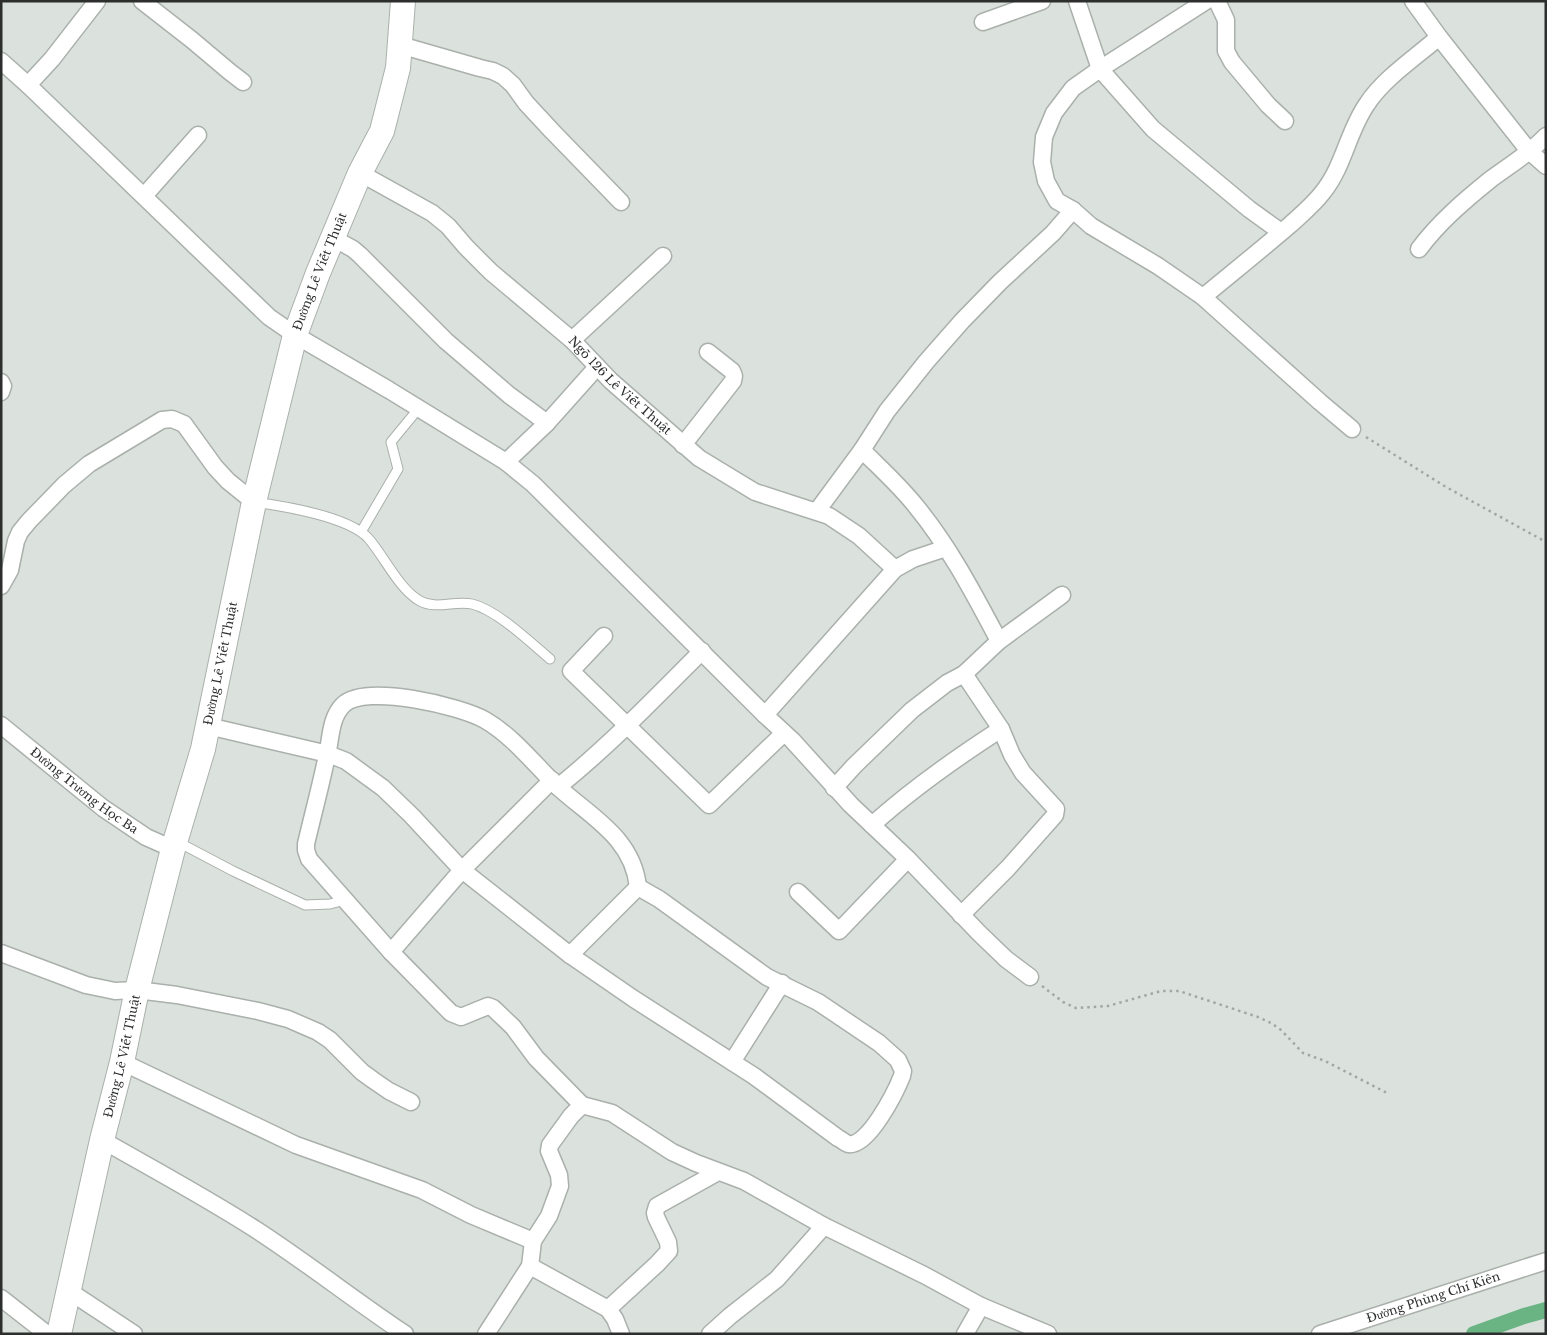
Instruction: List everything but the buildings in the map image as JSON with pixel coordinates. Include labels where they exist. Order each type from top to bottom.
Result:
[{"type":"main road","name":"Đường Lê Viết Thuật","points":[[59,1334],[137,990],[175,845],[203,749],[254,502],[295,335],[318,273],[360,173],[382,131],[398,68],[403,1]]},
{"type":"street","points":[[28,85],[52,58],[96,1]]},
{"type":"street","points":[[142,1],[243,82]]},
{"type":"street","points":[[983,22],[1042,1]]},
{"type":"street","points":[[1077,1],[1100,69],[1152,129],[1248,209],[1282,232]]},
{"type":"street","points":[[1206,1],[1073,88],[1054,113],[1044,137],[1042,162],[1046,181],[1057,201],[1073,210],[1092,226],[1158,266],[1203,297],[1352,429]]},
{"type":"street","points":[[1217,1],[1226,20],[1226,51],[1232,62],[1268,105],[1285,121]]},
{"type":"street","points":[[1413,1],[1529,152],[1546,166]]},
{"type":"street","points":[[1203,297],[1282,232],[1324,191],[1345,154],[1354,126],[1367,103],[1382,86],[1439,36]]},
{"type":"street","points":[[400,45],[493,71],[503,76],[552,131],[621,202]]},
{"type":"street","points":[[1,61],[269,317],[295,335],[506,462],[533,484],[784,733],[834,788],[908,859],[961,915],[1006,959],[1030,977]]},
{"type":"street","points":[[144,196],[198,135]]},
{"type":"street","points":[[1418,249],[1432,231],[1472,195],[1529,152],[1546,136]]},
{"type":"street","name":"Ngõ 126 Lê Viết Thuật","points":[[360,173],[432,212],[448,226],[491,272],[572,340],[641,409],[699,458],[755,492],[829,516],[859,536],[895,569]]},
{"type":"street","points":[[818,511],[862,450],[887,411],[926,362],[962,320],[1053,233],[1073,210]]},
{"type":"street","points":[[333,238],[360,255],[446,341],[509,395],[547,422]]},
{"type":"street","points":[[572,340],[663,256]]},
{"type":"street","points":[[683,445],[734,376],[732,372],[708,352]]},
{"type":"street","points":[[506,462],[547,422],[597,367]]},
{"type":"street","points":[[1,382],[3,386],[1,392]]},
{"type":"street","points":[[1,586],[13,562],[7,549],[64,484],[89,464],[162,420],[172,419],[184,424],[215,467],[228,481],[254,502]]},
{"type":"street","points":[[862,450],[897,483],[916,505],[974,593],[999,642]]},
{"type":"street","points":[[765,714],[895,569],[913,559],[946,548]]},
{"type":"street","points":[[834,788],[854,766],[928,696],[964,674],[999,642],[1062,595]]},
{"type":"street","points":[[604,636],[571,671],[709,805],[784,733]]},
{"type":"street","points":[[391,952],[462,870],[555,783],[580,769],[628,726],[702,651]]},
{"type":"street","points":[[961,915],[1008,868],[1055,815],[1056,809],[1023,773],[1012,755],[1001,729],[964,674]]},
{"type":"street","points":[[638,887],[635,866],[616,837],[595,816],[555,783],[503,732],[484,720],[445,706],[394,696],[358,697],[351,699],[342,706],[330,736],[328,754],[306,850],[308,859],[391,952],[456,1016],[464,1016],[488,1006],[494,1008],[513,1027],[536,1058],[582,1105],[612,1113],[672,1152],[744,1181],[824,1226],[924,1275],[981,1306],[1048,1334]]},
{"type":"street","name":"Đường Trương Học Ba","points":[[1,725],[103,808],[146,837],[175,845]]},
{"type":"street","points":[[208,726],[328,754],[346,762],[383,788],[462,870],[570,955],[634,999],[754,1076],[838,1138],[849,1144],[862,1140],[882,1114],[902,1076],[903,1071],[898,1060],[858,1028],[818,1002],[767,976],[659,899],[638,887]]},
{"type":"street","points":[[872,825],[896,803],[934,774],[1001,729]]},
{"type":"street","points":[[798,892],[839,931],[908,859]]},
{"type":"street","points":[[570,955],[638,887]]},
{"type":"street","points":[[1,953],[86,985],[177,996],[258,1011],[288,1019],[318,1032],[330,1040],[362,1072],[389,1091],[411,1102]]},
{"type":"street","points":[[732,1062],[782,983]]},
{"type":"street","points":[[122,1062],[296,1145],[422,1190],[471,1215],[533,1241]]},
{"type":"street","points":[[486,1334],[530,1266],[533,1241],[549,1216],[560,1186],[559,1175],[549,1151],[550,1145],[571,1116],[582,1105]]},
{"type":"street","points":[[102,1140],[254,1228],[371,1312],[406,1334]]},
{"type":"street","points":[[608,1309],[669,1251],[668,1242],[655,1213],[658,1206],[718,1172]]},
{"type":"street","points":[[710,1334],[777,1279],[824,1226]]},
{"type":"street","name":"Đường Phùng Chí Kiên","points":[[1320,1334],[1546,1261]]},
{"type":"street","points":[[530,1266],[608,1309],[621,1334]]},
{"type":"street","points":[[69,1291],[134,1334]]},
{"type":"street","points":[[1,1298],[47,1334]]},
{"type":"street","points":[[965,1334],[981,1306]]},
{"type":"lane","points":[[361,532],[398,469],[391,442],[419,408]]},
{"type":"lane","points":[[254,502],[305,511],[355,528],[368,538],[400,583],[417,599],[430,605],[471,604],[490,611],[550,659]]},
{"type":"lane","points":[[175,845],[305,906],[330,904],[345,900]]},
{"type":"path","points":[[1352,429],[1446,487],[1546,542]]},
{"type":"path","points":[[1030,977],[1063,1002],[1076,1008],[1108,1006],[1161,991],[1179,991],[1223,1005],[1271,1023],[1281,1030],[1303,1053],[1325,1061],[1389,1094]]},
{"type":"waterway","points":[[1474,1334],[1546,1310]]}]
